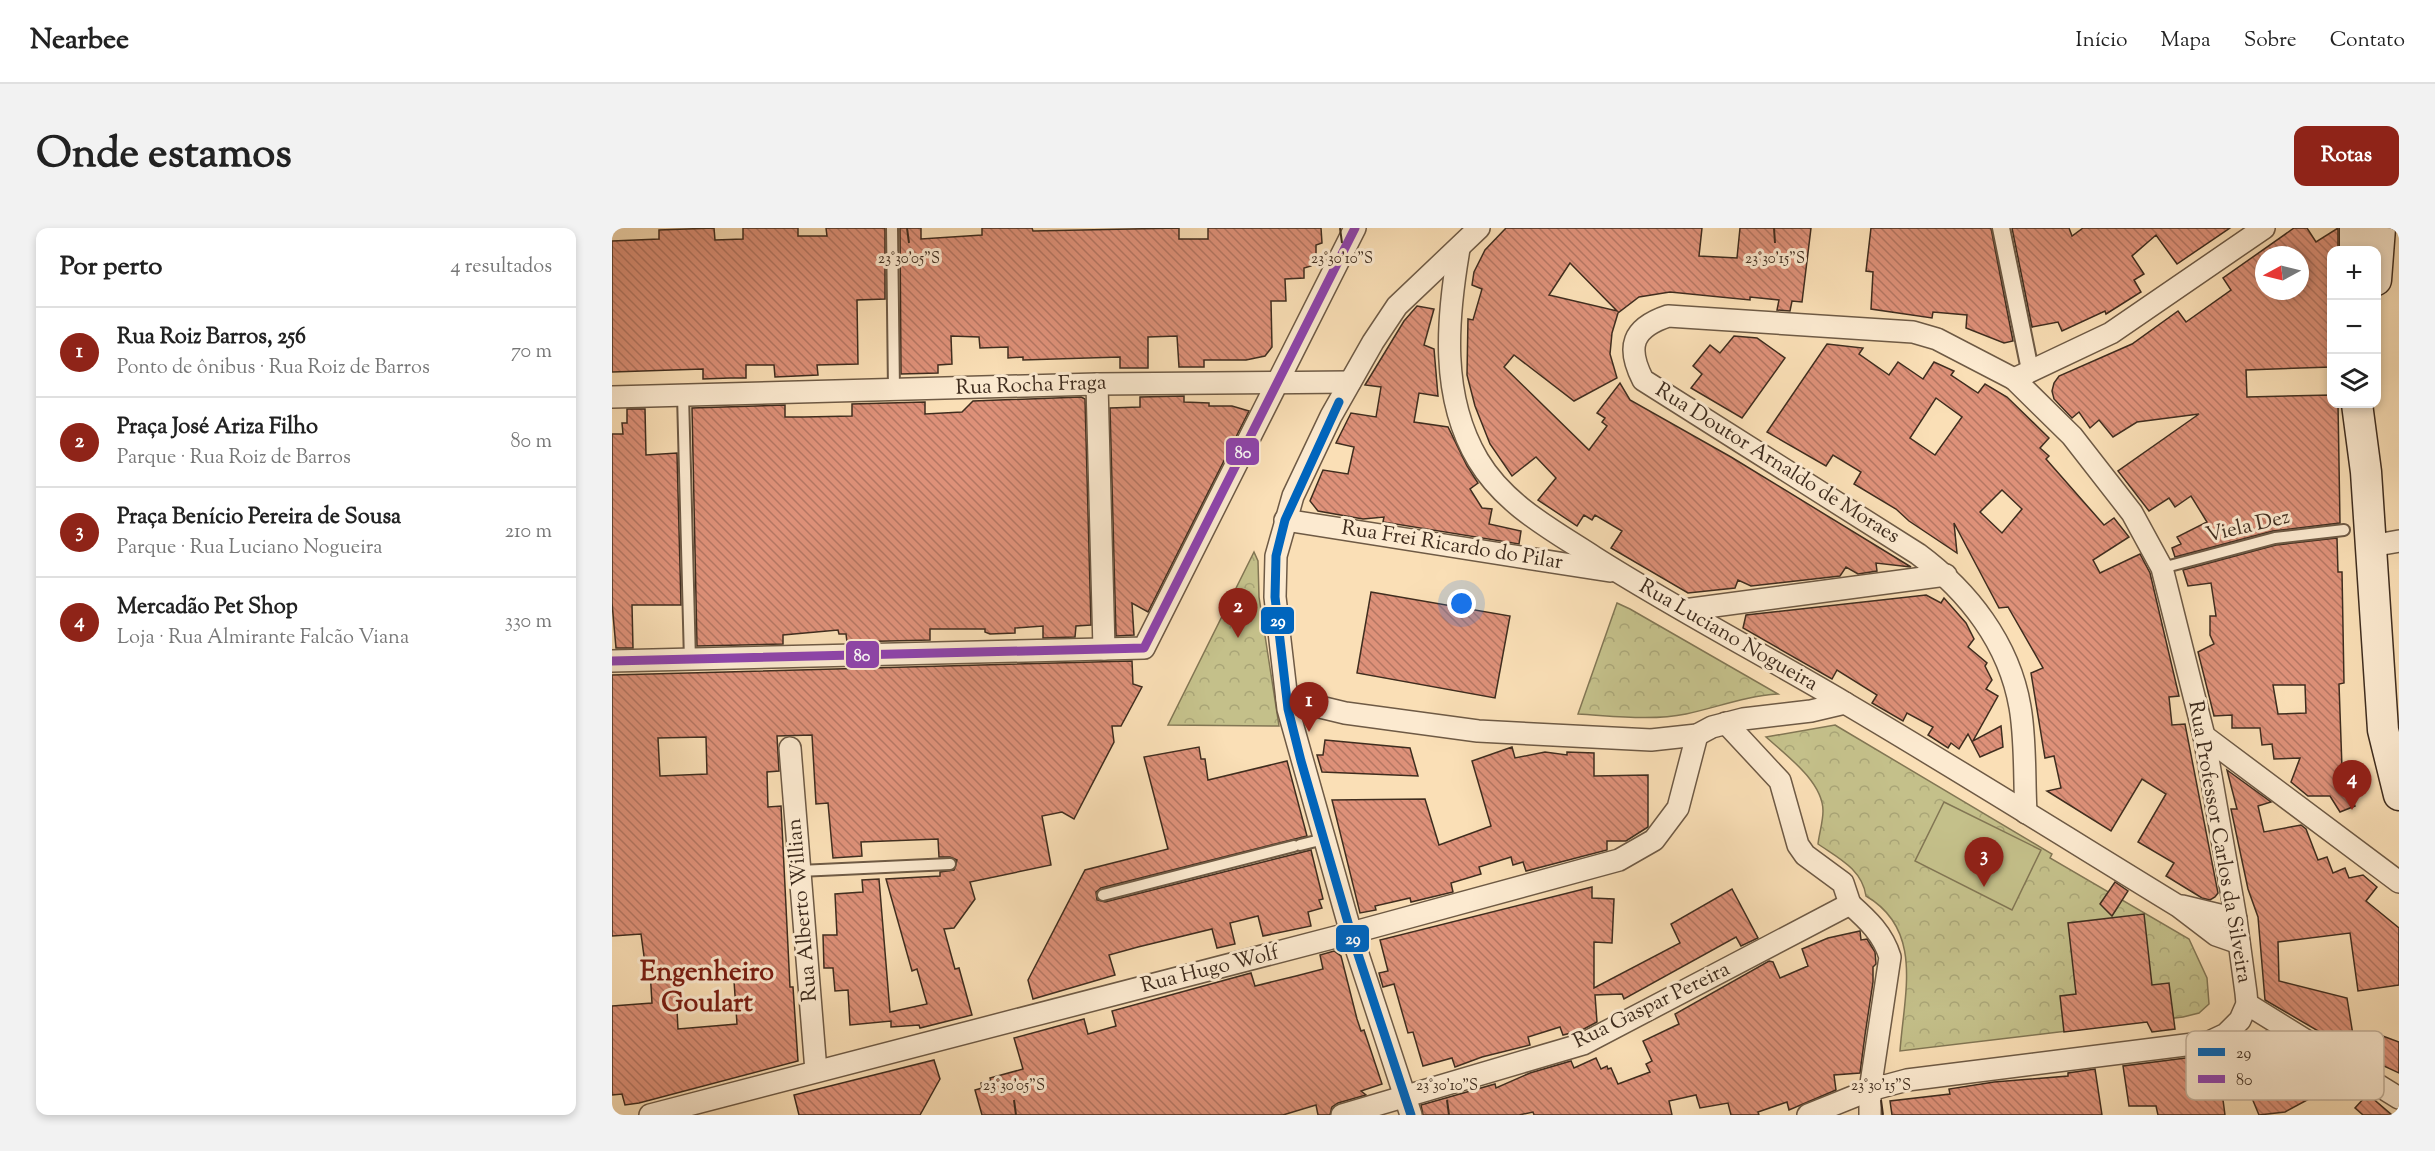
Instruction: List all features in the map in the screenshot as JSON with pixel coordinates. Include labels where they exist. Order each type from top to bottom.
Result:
[{"type":"main road","points":[[2355,228],[2355,246]]},
{"type":"main road","points":[[2379,246],[2380,228]]},
{"type":"main road","points":[[2358,408],[2366,472],[2385,543],[2391,729],[2399,795]]},
{"type":"main road","points":[[2366,472],[2373,408]]},
{"type":"street","points":[[612,661],[690,661],[1144,648],[1355,228]]},
{"type":"street","points":[[1407,1106],[1323,839],[1287,699],[1275,597],[1276,556],[1285,520],[1331,416],[1350,381],[1397,306],[1479,228]]},
{"type":"street","points":[[2001,228],[2022,374],[2111,333],[2264,228]]},
{"type":"street","name":"Rua Luciano Nogueira","points":[[1459,249],[1452,292],[1449,338],[1452,386],[1463,426],[1478,459],[1500,491],[1533,518],[1620,573],[1845,703],[2178,906],[2216,935],[2240,943]]},
{"type":"street","name":"Rua Doutor Arnaldo de Moraes","points":[[2022,374],[1937,339],[1913,332],[1668,316],[1652,321],[1639,333],[1632,348],[1635,364],[1643,380],[1908,548],[1946,575],[1977,608],[2007,663],[2020,707],[2026,813]]},
{"type":"street","name":"Rua Professor Carlos da Silveira","points":[[2022,374],[2132,513],[2162,568],[2204,736],[2240,943],[2247,1004],[2240,1020],[2229,1031]]},
{"type":"street","name":"Rua Rocha Fraga","points":[[612,397],[1097,384],[1350,381]]},
{"type":"street","points":[[1097,384],[1104,649]]},
{"type":"street","name":"Rua Frei Ricardo do Pilar","points":[[1285,520],[1620,573]]},
{"type":"street","points":[[1684,610],[1946,575]]},
{"type":"street","points":[[1287,699],[1344,713],[1478,731],[1651,740],[1697,735],[1726,723],[1761,715],[1810,711],[1845,703]]},
{"type":"street","points":[[1726,723],[1780,781],[1789,806],[1798,845],[1805,855],[1843,883],[1850,904],[1875,927],[1886,944],[1890,957],[1870,1090],[1870,1115]]},
{"type":"street","name":"Rua Hugo Wolf","points":[[650,1115],[1351,933],[1619,860],[1654,840],[1678,808],[1697,735]]},
{"type":"street","points":[[2204,736],[2399,882]]},
{"type":"street","name":"Rua Alberto Willian","points":[[790,748],[816,1071]]},
{"type":"street","name":"Rua Gaspar Pereira","points":[[1342,1115],[1407,1106],[1583,1044],[1850,904]]},
{"type":"street","name":"Rua Luciano Nogueira","points":[[2178,906],[2236,919]]},
{"type":"street","points":[[2247,1004],[2291,1031]]},
{"type":"street","name":"Rua Professor Carlos da Silveira","points":[[1808,1115],[1870,1090],[1907,1080],[1986,1068],[2186,1045]]},
{"type":"street","points":[[2384,1089],[2399,1098]]},
{"type":"lane","points":[[892,228],[894,390]]},
{"type":"lane","points":[[683,395],[690,661]]},
{"type":"lane","name":"Viela Dez","points":[[2162,568],[2275,538],[2344,530]]},
{"type":"lane","points":[[1103,896],[1323,839]]},
{"type":"lane","points":[[799,871],[950,864]]},
{"type":"green space","points":[[1254,552],[1258,561],[1259,597],[1279,726],[1168,725]]},
{"type":"green space","points":[[1617,603],[1778,694],[1743,699],[1673,716],[1633,717],[1578,714]]},
{"type":"green space","points":[[1835,725],[2052,854],[2050,858],[2189,939],[2207,978],[2209,1004],[2199,1013],[2183,1017],[1900,1051],[1906,965],[1903,945],[1896,927],[1884,910],[1866,896],[1860,878],[1854,871],[1841,859],[1818,844],[1823,811],[1817,790],[1802,770],[1766,737]]},
{"type":"green space","points":[[1944,802],[2041,850],[2012,910],[1915,861]]},
{"type":"building","points":[[714,228],[715,240],[743,239],[743,228],[798,228],[798,236],[827,236],[826,228],[885,228],[885,299],[857,300],[858,364],[817,365],[818,375],[775,377],[774,365],[746,365],[746,378],[703,379],[703,369],[612,372],[612,241],[659,239],[659,230]]},
{"type":"building","points":[[900,228],[921,228],[921,239],[982,235],[982,228],[1032,228],[1033,231],[1179,228],[1179,239],[1208,239],[1208,228],[1321,228],[1322,243],[1316,245],[1316,256],[1311,256],[1311,266],[1304,268],[1304,278],[1285,279],[1286,301],[1271,301],[1272,347],[1265,356],[1246,360],[1204,360],[1204,367],[1179,367],[1177,336],[1148,337],[1148,368],[1120,368],[1120,357],[1023,360],[1023,357],[1008,358],[1008,347],[980,348],[979,337],[951,336],[952,364],[938,365],[938,373],[901,374]]},
{"type":"building","points":[[1506,228],[1702,228],[1699,256],[1737,258],[1740,228],[1811,228],[1802,302],[1792,301],[1790,311],[1777,310],[1779,300],[1750,297],[1750,300],[1670,292],[1639,297],[1618,313],[1612,333],[1610,354],[1617,378],[1574,401],[1514,355],[1504,367],[1589,450],[1607,426],[1602,422],[1605,418],[1597,413],[1620,383],[1630,400],[1731,457],[1911,567],[1876,563],[1877,571],[1858,574],[1846,567],[1840,576],[1751,586],[1738,580],[1735,588],[1688,593],[1611,548],[1622,531],[1595,515],[1592,520],[1584,515],[1577,526],[1538,500],[1556,478],[1536,457],[1512,476],[1490,444],[1475,406],[1467,375],[1468,319],[1473,320],[1482,289],[1472,285],[1474,272],[1485,250]],"holes":[[[1570,263],[1617,311],[1549,295]]]},
{"type":"building","points":[[1871,228],[1991,228],[2013,341],[2004,343],[1966,328],[1967,315],[1933,312],[1932,318],[1871,309],[1873,272],[1866,271]]},
{"type":"building","points":[[2012,228],[2069,228],[2072,236],[2083,228],[2230,228],[2177,264],[2156,235],[2132,256],[2144,274],[2134,280],[2141,292],[2106,314],[2105,311],[2062,331],[2058,322],[2032,327]]},
{"type":"building","points":[[2294,228],[2307,228],[2316,242],[2338,228],[2338,246],[2327,246],[2327,367],[2246,370],[2247,397],[2327,395],[2327,408],[2338,408],[2340,523],[2273,531],[2175,557],[2172,548],[2181,544],[2177,537],[2207,522],[2191,496],[2175,507],[2169,498],[2149,511],[2118,471],[2199,414],[2137,422],[2113,437],[2099,420],[2090,428],[2079,412],[2072,418],[2054,399],[2052,391],[2059,376],[2132,344],[2178,311],[2186,322],[2231,290],[2223,278],[2255,255],[2255,300],[2309,300],[2309,246],[2268,246]]},
{"type":"building","points":[[1417,306],[1434,309],[1424,345],[1434,349],[1438,396],[1419,393],[1414,422],[1448,427],[1478,483],[1470,489],[1482,508],[1492,509],[1489,524],[1521,531],[1519,544],[1383,522],[1384,517],[1363,519],[1318,511],[1310,501],[1323,470],[1348,474],[1354,447],[1336,443],[1351,413],[1376,417],[1381,387],[1365,385],[1404,321]]},
{"type":"building","points":[[1734,336],[1757,338],[1785,358],[1742,418],[1691,388],[1702,374],[1693,366],[1710,345],[1720,353]]},
{"type":"building","points":[[1827,344],[1863,348],[1859,354],[1889,375],[1898,362],[1923,379],[1934,362],[1954,371],[1951,375],[1978,393],[1985,384],[2007,397],[2049,438],[2040,448],[2049,456],[2046,459],[2104,525],[2114,518],[2129,537],[2093,560],[2100,573],[2140,554],[2150,573],[2179,696],[2169,697],[2172,725],[2185,724],[2218,893],[2215,897],[2210,900],[2202,898],[2166,876],[2174,863],[2138,842],[2166,794],[2142,779],[2111,831],[2047,791],[2061,788],[2054,756],[2045,758],[2031,673],[2043,668],[2008,607],[1999,608],[1954,523],[1957,553],[1909,521],[1896,509],[1854,484],[1861,472],[1833,455],[1826,466],[1767,432]],"holes":[[[1936,398],[1962,417],[1935,455],[1910,438]],[[2002,490],[2022,509],[2002,533],[1980,512]]]},
{"type":"building","points":[[1184,396],[1184,402],[1209,403],[1209,406],[1232,406],[1249,411],[1148,612],[1132,603],[1134,635],[1116,636],[1110,408],[1140,407],[1140,397]]},
{"type":"building","points":[[1081,397],[1085,399],[1091,625],[1076,626],[1075,637],[1043,638],[1043,626],[1015,628],[1015,633],[990,634],[985,632],[985,629],[930,629],[930,640],[847,642],[846,634],[839,634],[838,630],[783,635],[783,644],[697,646],[692,408],[785,405],[785,417],[852,416],[852,404],[925,402],[925,414],[962,412],[973,401]]},
{"type":"building","points":[[627,409],[645,409],[646,455],[677,453],[681,605],[632,605],[633,648],[616,648],[612,603],[612,434],[623,434],[622,423],[627,423]]},
{"type":"building","points":[[2337,538],[2338,572],[2342,572],[2344,683],[2339,684],[2342,768],[2355,768],[2358,790],[2349,790],[2355,806],[2340,812],[2330,796],[2308,796],[2291,782],[2300,758],[2274,759],[2272,744],[2262,745],[2260,728],[2232,728],[2232,715],[2214,716],[2198,652],[2214,644],[2210,635],[2210,616],[2216,616],[2211,583],[2188,586],[2183,570],[2276,545]],"holes":[[[2273,685],[2305,685],[2306,713],[2278,714]]]},
{"type":"building","points":[[1371,592],[1510,616],[1495,698],[1357,673]]},
{"type":"building","points":[[1926,595],[1941,603],[1944,598],[1966,623],[1974,639],[1968,647],[1987,663],[1985,666],[1992,680],[1986,689],[1998,696],[1973,741],[2001,726],[2003,747],[1980,757],[1968,734],[1959,749],[1951,743],[1948,748],[1928,735],[1933,727],[1907,713],[1903,721],[1872,703],[1877,695],[1837,670],[1832,679],[1743,628],[1746,615]]},
{"type":"building","points":[[1132,661],[1133,684],[1142,687],[1121,726],[1112,726],[1114,742],[1074,819],[1062,812],[1042,816],[1051,865],[970,882],[975,899],[954,928],[944,929],[955,969],[959,968],[972,1015],[920,1028],[919,1025],[891,1027],[891,1021],[850,1025],[848,990],[835,991],[833,968],[824,968],[823,935],[837,935],[835,894],[863,892],[862,880],[879,879],[890,1012],[927,1004],[917,969],[912,971],[886,879],[940,876],[940,872],[954,870],[957,860],[950,857],[939,857],[938,839],[861,842],[862,856],[833,858],[828,803],[816,804],[812,735],[777,736],[779,771],[767,772],[768,807],[781,806],[790,987],[793,987],[798,1061],[625,1105],[622,1094],[612,1095],[612,1006],[652,1003],[650,971],[646,971],[641,934],[612,936],[612,675]],"holes":[[[706,737],[707,774],[660,776],[658,738]],[[725,969],[726,982],[734,981],[737,1024],[678,1029],[675,972]]]},
{"type":"building","points":[[1325,740],[1410,748],[1418,776],[1322,772],[1317,755],[1323,755]]},
{"type":"building","points":[[1199,747],[1201,759],[1205,759],[1208,780],[1287,761],[1307,836],[1101,888],[1096,892],[1097,900],[1105,902],[1311,850],[1323,899],[1319,900],[1322,908],[1308,912],[1311,926],[1263,936],[1258,916],[1230,923],[1235,944],[1217,948],[1212,929],[1138,947],[1109,955],[1115,975],[1033,999],[1028,980],[1085,870],[1168,849],[1144,757]]},
{"type":"building","points":[[1512,747],[1515,758],[1545,752],[1567,755],[1567,752],[1594,753],[1594,776],[1648,775],[1648,827],[1626,841],[1607,841],[1607,850],[1526,871],[1523,862],[1513,865],[1511,857],[1479,867],[1481,874],[1451,883],[1453,892],[1411,902],[1410,898],[1375,906],[1376,910],[1360,913],[1332,800],[1425,799],[1439,845],[1491,826],[1472,761]]},
{"type":"building","points":[[2227,770],[2271,802],[2258,806],[2264,832],[2301,825],[2306,829],[2318,860],[2327,857],[2333,873],[2345,868],[2349,878],[2363,875],[2377,887],[2366,901],[2399,928],[2399,985],[2358,991],[2350,933],[2278,942],[2279,981],[2347,998],[2352,1031],[2318,1031],[2265,1000],[2258,917],[2248,889],[2231,809],[2237,809]]},
{"type":"building","points":[[2115,882],[2128,891],[2112,916],[2100,904]]},
{"type":"building","points":[[1592,887],[1592,898],[1614,899],[1612,943],[1594,942],[1594,988],[1680,943],[1671,924],[1732,889],[1758,938],[1741,946],[1736,937],[1624,999],[1622,994],[1595,995],[1597,1022],[1582,1030],[1563,1035],[1560,1027],[1528,1037],[1530,1045],[1482,1057],[1455,1067],[1452,1058],[1423,1066],[1413,1032],[1408,1033],[1394,984],[1383,987],[1379,973],[1388,971],[1380,940]]},
{"type":"building","points":[[2144,914],[2152,985],[2169,983],[2175,1029],[2152,1032],[2147,1022],[2064,1032],[2060,996],[2076,994],[2068,923]]},
{"type":"building","points":[[1860,931],[1861,940],[1867,939],[1875,952],[1876,964],[1873,967],[1873,982],[1860,1073],[1834,1075],[1836,1090],[1789,1110],[1787,1102],[1758,1112],[1759,1115],[1731,1115],[1728,1103],[1700,1108],[1696,1095],[1669,1101],[1672,1115],[1534,1115],[1533,1112],[1519,1115],[1423,1115],[1421,1105],[1495,1084],[1496,1088],[1530,1073],[1571,1061],[1574,1068],[1596,1058],[1601,1069],[1607,1066],[1608,1069],[1611,1068],[1618,1084],[1650,1072],[1646,1064],[1652,1061],[1643,1041],[1679,1024],[1675,1014],[1769,961],[1773,962],[1780,978],[1808,966],[1802,949],[1828,938]]},
{"type":"building","points":[[1334,951],[1341,956],[1357,1019],[1361,1031],[1364,1030],[1382,1084],[1361,1091],[1366,1095],[1338,1103],[1332,1107],[1330,1115],[1318,1115],[1316,1105],[1283,1115],[982,1115],[975,1090],[982,1088],[981,1083],[991,1081],[990,1078],[1023,1069],[1014,1038],[1084,1019],[1088,1034],[1116,1026],[1112,1011],[1251,973],[1255,986],[1323,969],[1320,955]]},
{"type":"building","points":[[2384,1036],[2399,1042],[2399,1073],[2384,1066]]},
{"type":"building","points":[[2186,1058],[2186,1100],[2223,1100],[2225,1115],[2158,1115],[2156,1106],[2129,1106],[2123,1066]]},
{"type":"building","points":[[934,1060],[940,1079],[920,1115],[799,1115],[794,1095]]},
{"type":"building","points":[[2095,1069],[2102,1115],[1892,1115],[1890,1101],[1950,1094],[1949,1089],[1994,1082],[2068,1076],[2068,1073]]},
{"type":"building","points":[[2253,1100],[2307,1100],[2285,1112],[2259,1115]]},
{"type":"building","points":[[2362,1100],[2374,1100],[2392,1115],[2363,1115],[2355,1108]]},
{"type":"transit line","name":"80","points":[[612,661],[1144,648],[1355,228]]},
{"type":"transit line","name":"29","points":[[1339,402],[1285,520],[1276,556],[1275,597],[1288,709],[1301,761],[1351,933],[1411,1115]]},
{"type":"place","name":"Praça José Ariza Filho","points":[[1238,638]]},
{"type":"place","name":"Rua Roiz Barros, 256","points":[[1309,732]]},
{"type":"place","name":"Mercadão Pet Shop","points":[[2352,810]]},
{"type":"place","name":"Praça Benício Pereira de Sousa","points":[[1984,887]]},
{"type":"district","name":"Engenheiro Goulart","points":[[707,988]]}]
